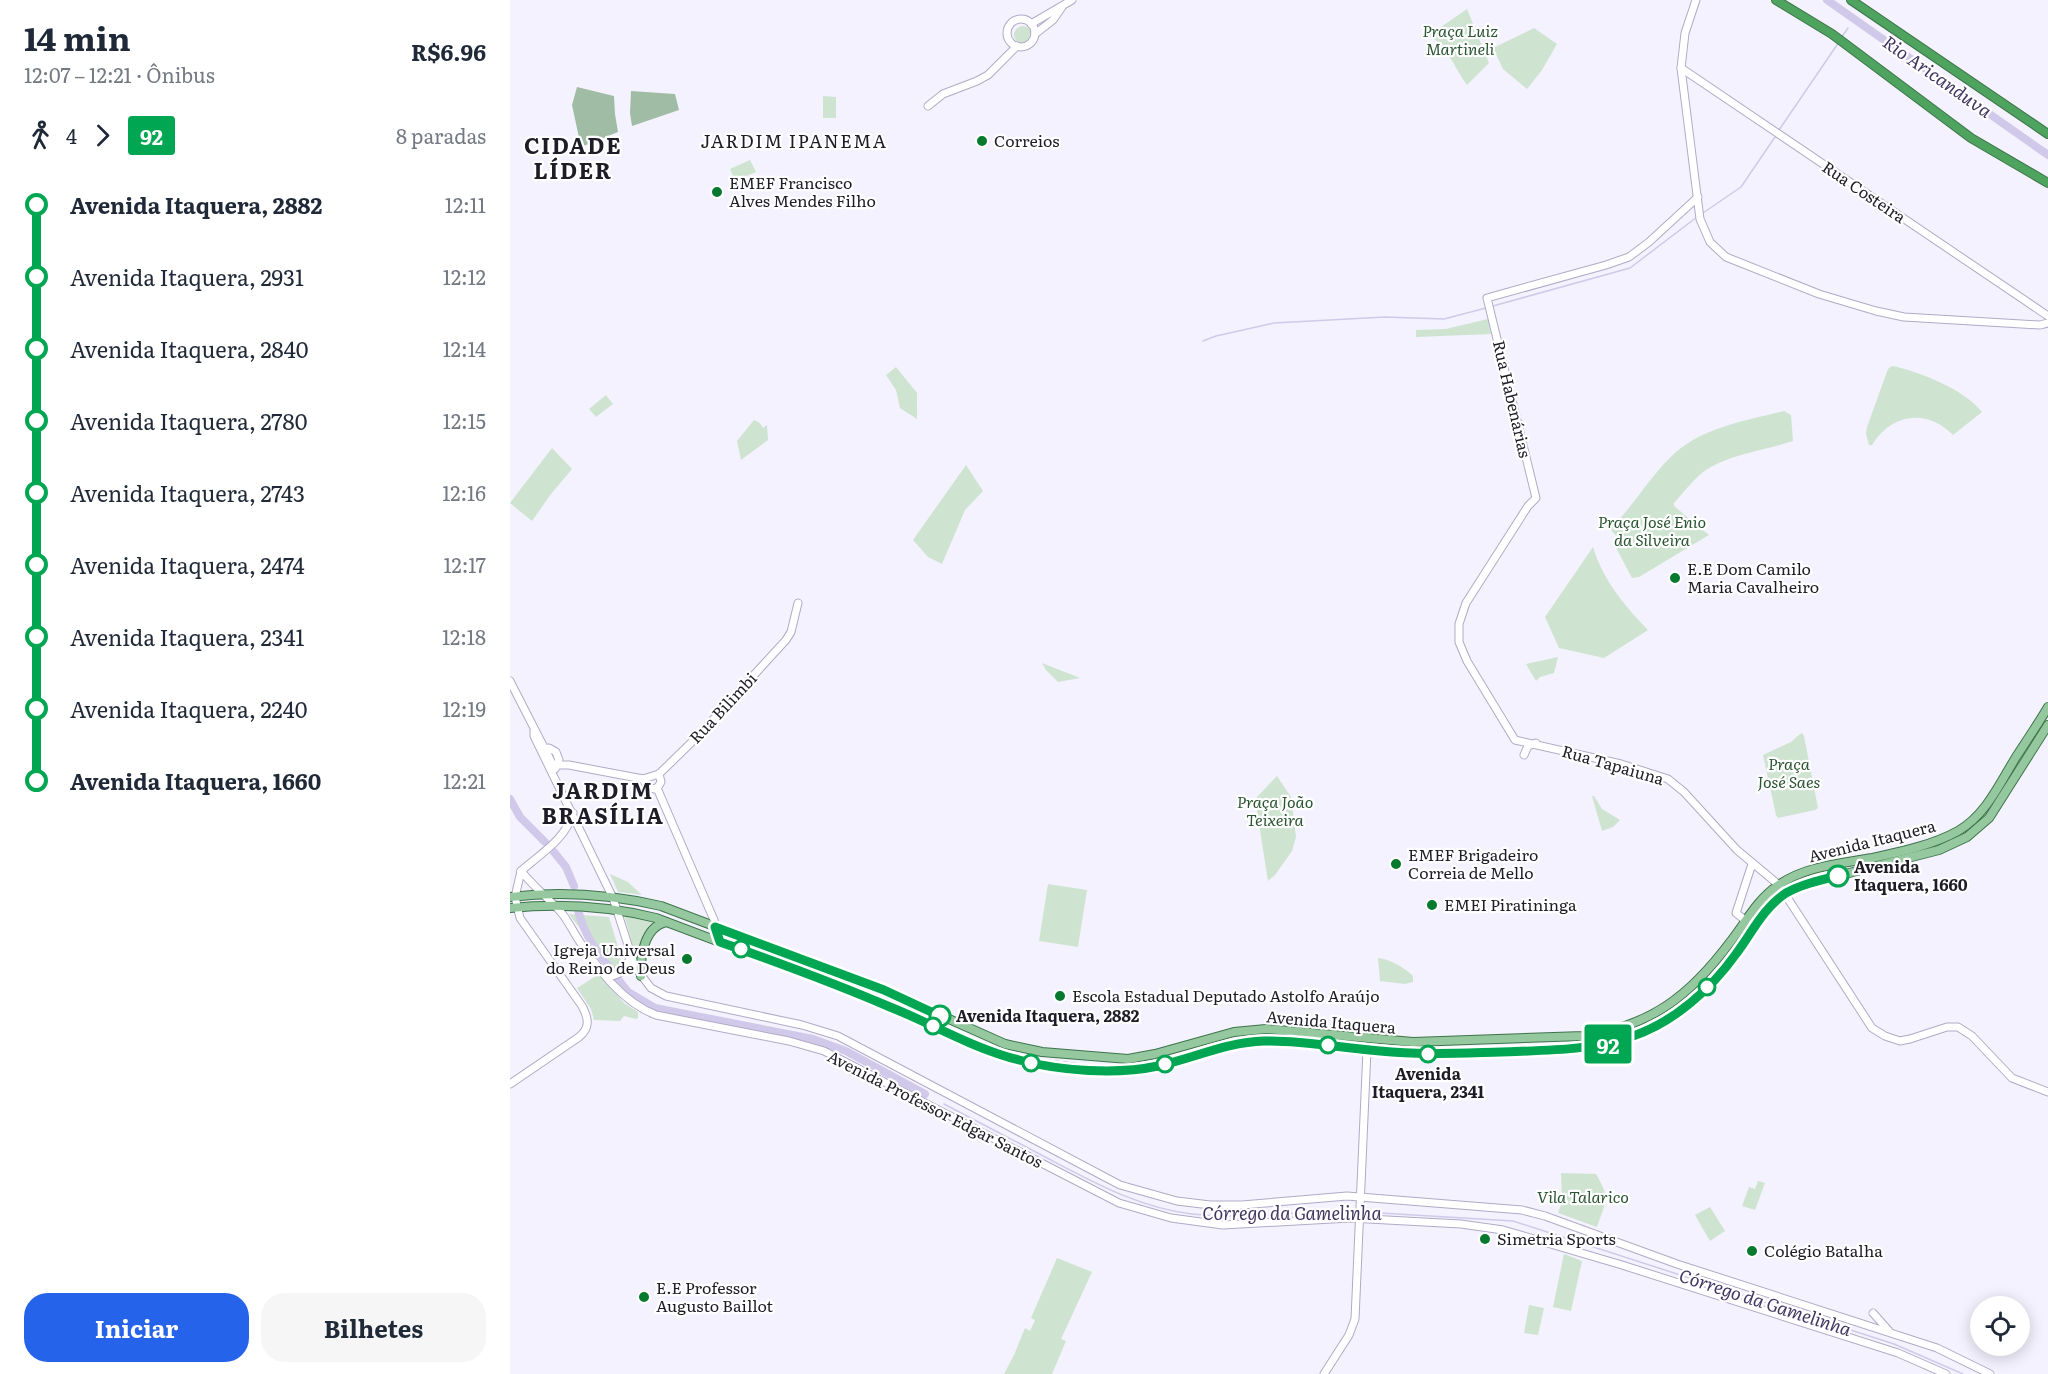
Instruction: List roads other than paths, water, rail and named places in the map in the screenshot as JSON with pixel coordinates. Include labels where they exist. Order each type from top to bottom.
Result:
[{"type":"highway","points":[[1776,0],[1845,43],[1953,126],[2048,183]]},
{"type":"highway","points":[[1851,0],[2048,134]]},
{"type":"main road","name":"Avenida Itaquera","points":[[512,897],[542,895],[613,898],[661,906],[712,923],[890,993],[998,1042],[1027,1050],[1128,1059],[1155,1054],[1234,1032],[1266,1029],[1413,1042],[1583,1036],[1608,1032],[1636,1023],[1657,1012],[1690,987],[1719,957],[1758,902],[1779,885],[1816,868],[1890,853],[1936,840],[1957,831],[1985,806],[2048,707]]},
{"type":"main road","name":"Avenida Itaquera","points":[[514,908],[553,905],[616,909],[667,922],[892,1007],[981,1048],[1034,1063],[1103,1071],[1137,1070],[1234,1044],[1265,1041],[1303,1042],[1418,1054],[1567,1050],[1602,1045],[1635,1036],[1690,1004],[1735,957],[1759,921],[1785,894],[1814,882],[1939,850],[1967,837],[1989,818],[2048,725]]},
{"type":"main road","points":[[641,976],[641,958],[647,938],[657,925],[667,922]]},
{"type":"main road","points":[[1367,1050],[1371,1045],[1402,1045],[1413,1042]]},
{"type":"street","points":[[1031,24],[1072,0]]},
{"type":"street","points":[[1696,0],[1685,33],[1681,68],[1701,222],[1710,242],[1719,252],[1738,263],[1820,294],[1876,311],[1904,317],[1992,323],[2040,325],[2048,323]]},
{"type":"street","points":[[928,106],[943,94],[988,75],[1017,46],[1027,45],[1035,34],[1053,20],[1062,7]]},
{"type":"street","points":[[1017,46],[1008,38],[1008,26],[1018,19],[1031,24],[1035,34]]},
{"type":"street","name":"Rua Costeira","points":[[1681,68],[2048,316]]},
{"type":"street","name":"Rua Habenárias","points":[[1515,740],[1467,661],[1459,642],[1459,624],[1466,603],[1528,506],[1536,498],[1488,299],[1606,265],[1629,256],[1649,242],[1698,196]]},
{"type":"street","name":"Rua Bilimbi","points":[[659,774],[697,737],[786,640],[791,632],[798,603]]},
{"type":"street","points":[[510,681],[534,731],[534,736],[557,764],[559,784]]},
{"type":"street","name":"Rua Tapaiuna","points":[[1515,740],[1621,764],[1668,779],[1684,792],[1752,864],[1779,885],[1869,1023],[1878,1032],[1900,1041],[1958,1026],[1972,1036],[2012,1078],[2048,1092]]},
{"type":"street","points":[[1524,754],[1528,746],[1536,743]]},
{"type":"street","points":[[543,749],[546,761],[559,784]]},
{"type":"street","points":[[546,761],[643,779],[659,774],[661,782],[657,789]]},
{"type":"street","points":[[643,779],[647,787],[657,789]]},
{"type":"street","name":"Avenida Professor Edgar Santos","points":[[559,784],[613,898],[631,956],[641,976],[657,992],[675,999],[802,1025],[838,1036],[1120,1185],[1184,1202],[1231,1206],[1314,1198],[1361,1198],[1503,1207],[1545,1216],[1638,1251],[1937,1348],[1990,1374]]},
{"type":"street","points":[[657,789],[720,942]]},
{"type":"street","points":[[510,1084],[579,1038],[588,1020],[582,1006],[520,918],[514,908],[512,897],[521,871],[562,836],[573,813]]},
{"type":"street","points":[[562,836],[573,833],[583,835]]},
{"type":"street","points":[[1752,864],[1736,913],[1745,920],[1759,921]]},
{"type":"street","name":"Avenida Professor Edgar Santos","points":[[521,871],[560,911],[603,971],[627,999],[645,1011],[672,1019],[789,1041],[824,1051],[1100,1195],[1130,1207],[1171,1218],[1223,1225],[1256,1225],[1360,1216],[1474,1225],[1524,1235],[1898,1353],[1946,1374]]},
{"type":"street","points":[[603,971],[610,976],[619,974],[631,956]]},
{"type":"street","points":[[1324,1374],[1349,1335],[1355,1319],[1367,1050]]},
{"type":"street","points":[[1873,1313],[1891,1332]]},
{"type":"waterway","name":"Rio Aricanduva","points":[[1827,0],[2048,155]]},
{"type":"waterway","points":[[1841,38],[1848,28]]},
{"type":"waterway","points":[[1779,130],[1839,42]]},
{"type":"waterway","points":[[1703,213],[1741,187],[1777,134]]},
{"type":"waterway","points":[[1493,306],[1630,268],[1697,217]]},
{"type":"waterway","points":[[1203,341],[1274,323],[1385,317],[1444,319],[1486,308]]},
{"type":"waterway","points":[[510,799],[520,817],[545,842]]},
{"type":"waterway","points":[[554,852],[566,867],[574,886]]},
{"type":"waterway","name":"Córrego da Gamelinha","points":[[578,910],[592,944],[614,973]]},
{"type":"waterway","name":"Córrego da Gamelinha","points":[[617,978],[628,992],[655,1008],[813,1039],[846,1051],[925,1094]]},
{"type":"waterway","name":"Córrego da Gamelinha","points":[[944,1104],[1101,1185],[1136,1200],[1173,1211],[1213,1216],[1356,1212]]},
{"type":"waterway","name":"Córrego da Gamelinha","points":[[1364,1212],[1513,1221],[1894,1344],[1963,1374]]},
{"type":"place","name":"Correios","points":[[982,141]]},
{"type":"place","name":"EMEF Francisco Alves Mendes Filho","points":[[717,192]]},
{"type":"place","name":"E.E Dom Camilo Maria Cavalheiro","points":[[1675,578]]},
{"type":"place","name":"EMEF Brigadeiro Correia de Mello","points":[[1396,864]]},
{"type":"place","name":"Avenida Itaquera, 1660","points":[[1838,876]]},
{"type":"place","name":"EMEI Piratininga","points":[[1432,905]]},
{"type":"place","name":"Igreja Universal do Reino de Deus","points":[[687,959]]},
{"type":"place","name":"Escola Estadual Deputado Astolfo Araújo","points":[[1060,996]]},
{"type":"place","name":"Avenida Itaquera, 2882","points":[[940,1016]]},
{"type":"place","name":"Avenida Itaquera, 2341","points":[[1428,1054]]},
{"type":"place","name":"Simetria Sports","points":[[1485,1239]]},
{"type":"place","name":"Colégio Batalha","points":[[1752,1251]]},
{"type":"place","name":"E.E Professor Augusto Baillot","points":[[644,1297]]},
{"type":"district","name":"JARDIM IPANEMA","points":[[794,142]]},
{"type":"district","name":"CIDADE LÍDER","points":[[573,158]]},
{"type":"district","name":"JARDIM BRASÍLIA","points":[[603,804]]},
{"type":"park label","name":"Praça Luiz Martineli","points":[[1460,40]]},
{"type":"park label","name":"Praça José Enio da Silveira","points":[[1652,531]]},
{"type":"park label","name":"Praça José Saes","points":[[1789,773]]},
{"type":"park label","name":"Praça João Teixeira","points":[[1275,811]]},
{"type":"park label","name":"Vila Talarico","points":[[1583,1197]]}]
